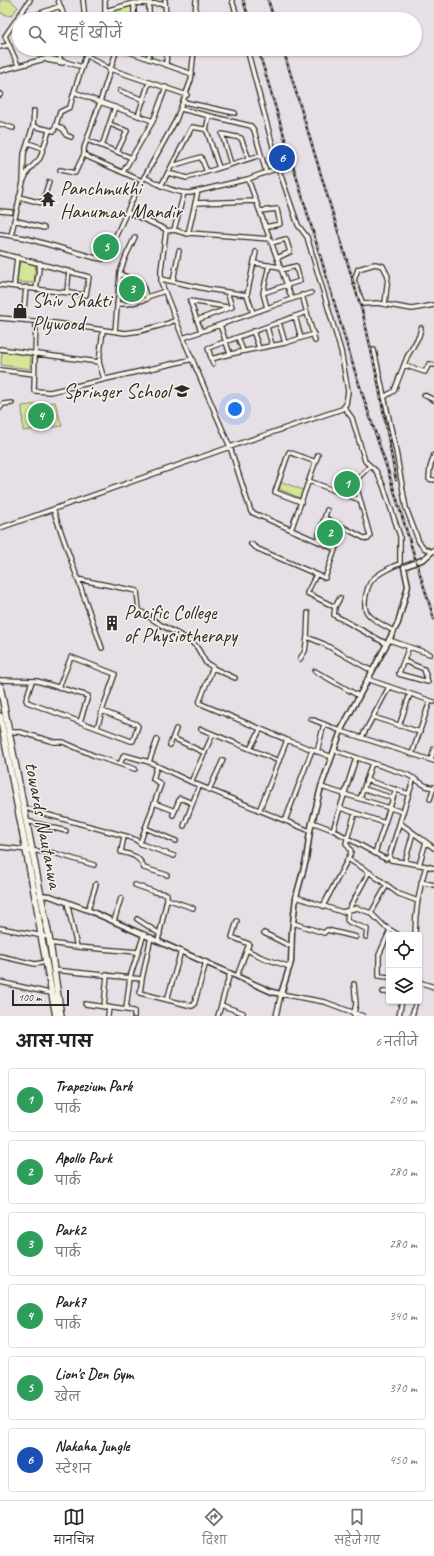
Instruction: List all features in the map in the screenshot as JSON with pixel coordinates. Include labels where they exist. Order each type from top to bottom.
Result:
[{"type":"main road","name":"towards Nautanwa","points":[[0,686],[27,821],[29,851],[38,895],[49,937],[61,1016]]},
{"type":"main road","points":[[0,716],[29,851]]},
{"type":"main road","points":[[38,895],[41,935],[56,1016]]},
{"type":"street","points":[[23,12],[30,0]]},
{"type":"street","points":[[58,0],[63,12]]},
{"type":"street","points":[[83,0],[84,12]]},
{"type":"street","points":[[105,0],[105,11],[134,3],[165,2],[166,12]]},
{"type":"street","points":[[195,12],[196,0]]},
{"type":"street","points":[[232,0],[236,12]]},
{"type":"street","points":[[134,3],[134,12]]},
{"type":"street","points":[[149,3],[150,12]]},
{"type":"street","points":[[44,12],[60,6]]},
{"type":"street","points":[[12,27],[5,36],[12,52]]},
{"type":"street","points":[[0,47],[9,45]]},
{"type":"street","points":[[14,56],[18,65]]},
{"type":"street","points":[[34,126],[54,132],[60,112],[70,107],[86,56]]},
{"type":"street","points":[[88,56],[110,69],[187,95]]},
{"type":"street","points":[[60,170],[75,173],[84,154],[84,148],[114,56]]},
{"type":"street","points":[[140,56],[192,74]]},
{"type":"street","points":[[166,65],[167,56]]},
{"type":"street","points":[[0,234],[103,259],[106,257],[143,179],[181,109],[187,95],[192,74],[193,56]]},
{"type":"street","points":[[0,528],[342,409],[344,407],[348,391],[338,336],[307,237],[298,225],[278,168],[249,56]]},
{"type":"street","points":[[0,71],[18,65],[53,59],[81,67]]},
{"type":"street","points":[[0,71],[43,60],[81,67]]},
{"type":"street","points":[[138,116],[149,82]]},
{"type":"street","points":[[123,172],[153,121],[166,87]]},
{"type":"street","points":[[120,91],[144,100]]},
{"type":"street","points":[[74,92],[153,121]]},
{"type":"street","points":[[184,102],[235,113]]},
{"type":"street","points":[[102,146],[115,108]]},
{"type":"street","points":[[181,109],[251,126],[254,130],[266,172]]},
{"type":"street","points":[[11,236],[23,182],[24,154],[34,126],[34,112]]},
{"type":"street","points":[[209,116],[206,130],[219,168]]},
{"type":"street","points":[[0,124],[13,128]]},
{"type":"street","points":[[110,124],[127,131],[117,152]]},
{"type":"street","points":[[56,125],[64,130],[66,135],[71,136]]},
{"type":"street","points":[[161,186],[192,128],[206,130]]},
{"type":"street","points":[[23,182],[28,172],[40,158],[49,131]]},
{"type":"street","points":[[231,164],[222,134],[241,138],[249,159]]},
{"type":"street","points":[[87,140],[132,158]]},
{"type":"street","points":[[28,143],[43,148]]},
{"type":"street","points":[[84,154],[123,172],[184,193],[198,191],[248,178],[278,168]]},
{"type":"street","points":[[168,173],[187,178],[261,155]]},
{"type":"street","points":[[172,166],[200,157],[207,172]]},
{"type":"street","points":[[248,178],[292,299]]},
{"type":"street","points":[[20,197],[42,203],[49,182]]},
{"type":"street","points":[[188,233],[198,191]]},
{"type":"street","points":[[174,230],[184,193]]},
{"type":"street","points":[[195,203],[256,201]]},
{"type":"street","points":[[260,211],[277,209],[280,224],[265,227]]},
{"type":"street","points":[[0,211],[11,212]]},
{"type":"street","points":[[127,212],[165,229],[166,231],[174,230],[188,233],[271,241],[286,239],[290,252],[277,258]]},
{"type":"street","points":[[14,220],[44,228]]},
{"type":"street","points":[[166,231],[161,279],[183,338],[230,447],[251,512],[335,549]]},
{"type":"street","points":[[115,331],[120,274],[126,256],[135,237]]},
{"type":"street","points":[[173,281],[179,251]]},
{"type":"street","points":[[253,313],[247,295],[256,252]]},
{"type":"street","points":[[0,253],[89,277],[87,295],[0,285]]},
{"type":"street","points":[[14,286],[17,257]]},
{"type":"street","points":[[36,289],[40,263]]},
{"type":"street","points":[[254,263],[269,265],[281,269],[296,266],[300,280],[263,293]]},
{"type":"street","points":[[385,304],[388,276],[383,266],[375,264],[358,269],[354,280],[362,303],[385,304],[412,309],[434,305]]},
{"type":"street","points":[[267,308],[263,293],[269,265]]},
{"type":"street","points":[[67,292],[69,271]]},
{"type":"street","points":[[120,274],[142,283],[147,297]]},
{"type":"street","points":[[161,279],[247,295]]},
{"type":"street","points":[[22,320],[26,287]]},
{"type":"street","points":[[117,304],[128,304],[146,299],[147,297],[165,291]]},
{"type":"street","points":[[228,292],[232,306],[230,308]]},
{"type":"street","points":[[183,338],[311,293]]},
{"type":"street","points":[[302,295],[315,341]]},
{"type":"street","points":[[201,331],[190,301],[230,308]]},
{"type":"street","points":[[197,320],[230,308]]},
{"type":"street","points":[[213,364],[208,348],[307,312]]},
{"type":"street","points":[[295,316],[302,338]]},
{"type":"street","points":[[0,318],[132,333],[176,320]]},
{"type":"street","points":[[36,321],[34,374],[35,391],[50,392],[192,359]]},
{"type":"street","points":[[279,322],[285,343]]},
{"type":"street","points":[[220,325],[230,354]]},
{"type":"street","points":[[267,326],[272,346]]},
{"type":"street","points":[[384,397],[394,392],[404,365],[421,328]]},
{"type":"street","points":[[103,330],[99,362],[104,379]]},
{"type":"street","points":[[253,331],[259,348]]},
{"type":"street","points":[[211,360],[243,351],[285,343],[314,334]]},
{"type":"street","points":[[238,337],[243,351]]},
{"type":"street","points":[[0,349],[99,362]]},
{"type":"street","points":[[374,350],[396,451],[406,508],[419,542],[424,548],[433,551],[424,559],[404,567]]},
{"type":"street","points":[[404,365],[425,372],[429,364],[434,365]]},
{"type":"street","points":[[0,370],[34,374]]},
{"type":"street","points":[[424,395],[434,400]]},
{"type":"street","points":[[0,408],[3,404],[12,403]]},
{"type":"street","points":[[344,407],[352,418],[364,459],[376,471],[380,478],[400,536],[400,564]]},
{"type":"street","points":[[301,502],[275,492],[289,452],[316,462]]},
{"type":"street","points":[[291,530],[318,455]]},
{"type":"street","points":[[434,455],[430,468],[429,479],[434,480]]},
{"type":"street","points":[[355,481],[370,466]]},
{"type":"street","points":[[325,518],[364,538],[368,538],[370,536],[355,481],[342,472],[335,490]]},
{"type":"street","points":[[309,481],[360,500]]},
{"type":"street","points":[[53,509],[76,579],[102,648]]},
{"type":"street","points":[[317,541],[327,510]]},
{"type":"street","points":[[251,544],[325,578],[343,527]]},
{"type":"street","points":[[276,1016],[281,994],[290,967],[296,897],[306,860],[310,831],[321,786],[341,731],[367,679],[398,623],[408,586],[404,567],[400,564]]},
{"type":"street","points":[[394,631],[370,616],[366,611],[365,601],[372,579],[395,565],[400,564]]},
{"type":"street","points":[[316,574],[307,593],[335,607]]},
{"type":"street","points":[[76,579],[135,590],[138,594],[139,610],[161,625],[189,640],[196,647],[205,662],[213,668],[235,678]]},
{"type":"street","points":[[340,598],[335,607],[334,615],[388,642],[430,654]]},
{"type":"street","points":[[300,659],[305,651],[308,613]]},
{"type":"street","points":[[307,637],[324,644],[372,671]]},
{"type":"street","points":[[404,661],[424,669],[428,682],[399,674],[409,647]]},
{"type":"street","points":[[59,687],[71,657],[115,674],[97,728]]},
{"type":"street","points":[[213,668],[199,702],[260,730],[332,757]]},
{"type":"street","points":[[316,671],[359,696]]},
{"type":"street","points":[[367,679],[432,702],[412,754]]},
{"type":"street","points":[[0,680],[32,681],[59,687],[88,697],[80,722]]},
{"type":"street","points":[[32,681],[26,700],[27,702],[133,741],[138,726],[136,724],[102,711]]},
{"type":"street","points":[[362,737],[389,687]]},
{"type":"street","points":[[399,726],[410,694]]},
{"type":"street","points":[[373,718],[420,732]]},
{"type":"street","points":[[311,719],[341,731],[432,760],[434,749]]},
{"type":"street","points":[[317,752],[324,724]]},
{"type":"street","points":[[170,745],[176,729]]},
{"type":"street","points":[[201,729],[279,761]]},
{"type":"street","points":[[250,749],[260,730]]},
{"type":"street","points":[[10,732],[20,732],[54,742],[63,742],[136,769]]},
{"type":"street","points":[[191,782],[213,734]]},
{"type":"street","points":[[173,738],[204,753]]},
{"type":"street","points":[[149,762],[157,740]]},
{"type":"street","points":[[259,811],[287,740]]},
{"type":"street","points":[[285,821],[312,750]]},
{"type":"street","points":[[334,750],[414,778],[426,786],[434,787],[430,799]]},
{"type":"street","points":[[120,764],[124,755],[149,762],[199,786],[310,831]]},
{"type":"street","points":[[333,830],[356,758]]},
{"type":"street","points":[[209,790],[223,760]]},
{"type":"street","points":[[360,799],[372,763]]},
{"type":"street","points":[[140,843],[161,784],[153,779],[157,766]]},
{"type":"street","points":[[390,857],[414,778]]},
{"type":"street","points":[[366,780],[409,794]]},
{"type":"street","points":[[184,826],[199,786]]},
{"type":"street","points":[[321,786],[403,812]]},
{"type":"street","points":[[364,789],[393,798]]},
{"type":"street","points":[[376,853],[396,789]]},
{"type":"street","points":[[173,816],[180,798],[192,803]]},
{"type":"street","points":[[154,803],[175,811]]},
{"type":"street","points":[[24,807],[124,836],[174,856]]},
{"type":"street","points":[[340,808],[385,823]]},
{"type":"street","points":[[322,906],[351,852],[346,844],[355,813]]},
{"type":"street","points":[[27,821],[66,831]]},
{"type":"street","points":[[312,822],[333,830],[386,859],[390,857]]},
{"type":"street","points":[[400,823],[434,848]]},
{"type":"street","points":[[145,828],[176,841]]},
{"type":"street","points":[[405,862],[414,833]]},
{"type":"street","points":[[124,836],[121,851],[138,858],[142,861],[144,868],[167,876]]},
{"type":"street","points":[[418,865],[426,842]]},
{"type":"street","points":[[0,847],[61,855],[94,865]]},
{"type":"street","points":[[390,857],[391,860],[434,868]]},
{"type":"street","points":[[348,859],[399,894],[418,901]]},
{"type":"street","points":[[415,932],[421,882],[426,866]]},
{"type":"street","points":[[366,937],[367,929],[348,921],[348,911],[369,872]]},
{"type":"street","points":[[421,882],[434,885]]},
{"type":"street","points":[[88,910],[96,884]]},
{"type":"street","points":[[135,885],[167,894],[158,941]]},
{"type":"street","points":[[371,913],[387,885]]},
{"type":"street","points":[[38,895],[67,902],[88,910],[272,992],[325,1002],[354,1014],[363,1016]]},
{"type":"street","points":[[296,897],[342,912],[357,908],[371,913],[384,926],[394,932]]},
{"type":"street","points":[[114,921],[121,898]]},
{"type":"street","points":[[167,899],[193,908]]},
{"type":"street","points":[[67,902],[77,947]]},
{"type":"street","points":[[137,919],[160,934]]},
{"type":"street","points":[[237,921],[232,937],[248,944],[237,976]]},
{"type":"street","points":[[293,923],[324,933],[328,930],[356,937]]},
{"type":"street","points":[[0,928],[49,937]]},
{"type":"street","points":[[386,977],[379,976],[379,955],[390,930]]},
{"type":"street","points":[[126,1009],[130,977],[144,934]]},
{"type":"street","points":[[264,934],[292,946]]},
{"type":"street","points":[[151,937],[140,993],[192,1006],[194,1005],[206,962]]},
{"type":"street","points":[[50,943],[77,947],[138,952]]},
{"type":"street","points":[[247,950],[261,957],[290,967]]},
{"type":"street","points":[[167,1000],[181,951]]},
{"type":"street","points":[[0,956],[35,964],[46,962]]},
{"type":"street","points":[[54,970],[142,979]]},
{"type":"street","points":[[218,1016],[230,973]]},
{"type":"street","points":[[104,1007],[106,975]]},
{"type":"street","points":[[0,982],[52,993]]},
{"type":"street","points":[[422,983],[434,986]]},
{"type":"street","points":[[354,984],[356,1004],[354,1014]]},
{"type":"street","points":[[85,1004],[126,1009],[134,1011],[134,1016]]},
{"type":"street","points":[[399,1016],[401,1004]]},
{"type":"street","points":[[412,1016],[415,1004]]},
{"type":"street","points":[[221,1005],[243,1013],[243,1016]]},
{"type":"street","points":[[108,1016],[109,1007]]},
{"type":"green space","points":[[0,0],[10,0],[18,7],[14,12],[12,12],[11,16],[0,13]]},
{"type":"green space","points":[[132,5],[132,12],[109,12]]},
{"type":"green space","points":[[20,259],[36,263],[34,283],[17,282]]},
{"type":"green space","points":[[123,277],[141,285],[144,294],[126,301],[120,300]]},
{"type":"green space","points":[[2,352],[31,355],[30,369],[1,365]]},
{"type":"green space","points":[[55,402],[62,426],[23,431],[22,406]]},
{"type":"green space","points":[[282,482],[303,490],[300,498],[279,489]]},
{"type":"green space","points":[[328,522],[339,528],[334,545],[321,539]]},
{"type":"railway","points":[[243,0],[247,12]]},
{"type":"railway","points":[[268,0],[272,12]]},
{"type":"railway","points":[[260,56],[356,375],[387,468],[434,619]]},
{"type":"railway","points":[[285,56],[363,314],[377,377],[396,480]]},
{"type":"place","name":"Nakaha Jungle","points":[[282,158]]},
{"type":"place","name":"Panchmukhi Hanuman Mandir","points":[[48,199]]},
{"type":"place","name":"Lion's Den Gym","points":[[106,247]]},
{"type":"place","name":"Park2","points":[[132,289]]},
{"type":"place","name":"Shiv Shakti Plywood","points":[[20,311]]},
{"type":"place","name":"Springer School","points":[[182,391]]},
{"type":"place","name":"Park7","points":[[41,416]]},
{"type":"place","name":"Trapezium Park","points":[[347,484]]},
{"type":"place","name":"Apollo Park","points":[[330,533]]},
{"type":"place","name":"Pacific College of Physiotherapy","points":[[112,623]]}]
